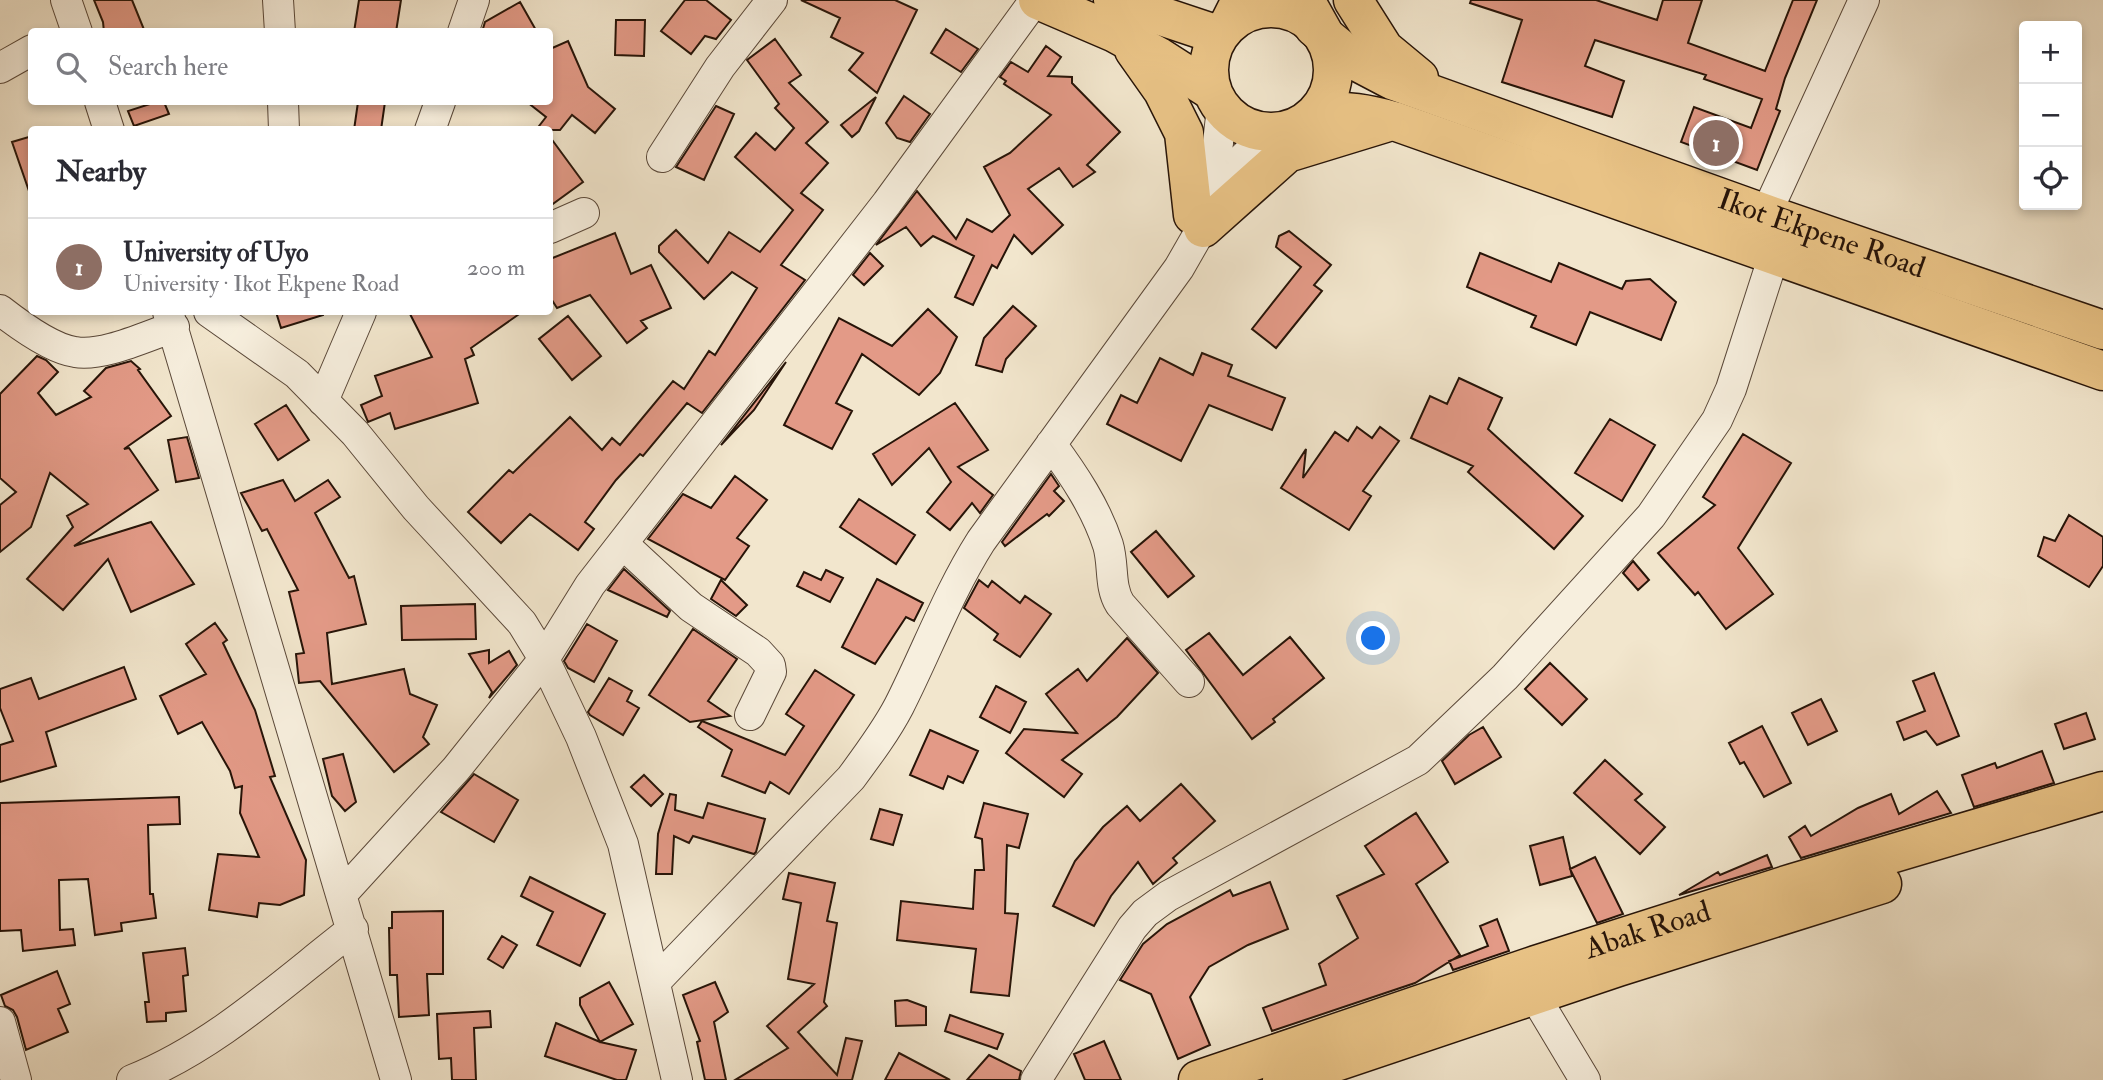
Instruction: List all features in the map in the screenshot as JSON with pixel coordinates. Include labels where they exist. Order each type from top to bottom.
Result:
[{"type":"highway","points":[[1036,0],[1159,57],[1217,100],[1236,122],[1268,133],[1287,131],[1304,124],[1319,112],[1329,97],[1335,81],[1335,64],[1314,20],[1295,11],[1261,7],[1230,19],[1113,0]]},
{"type":"highway","points":[[1353,0],[1384,49],[1442,97]]},
{"type":"highway","points":[[1217,100],[1208,72],[1210,53],[1230,19]]},
{"type":"highway","name":"Ikot Ekpene Road","points":[[1314,20],[1354,60],[1392,80],[1766,214],[2103,330]]},
{"type":"highway","points":[[1126,40],[1163,91],[1184,133],[1198,221],[1286,153],[1394,121]]},
{"type":"highway","name":"Ikot Ekpene Road","points":[[1319,112],[1362,113],[1394,121],[2103,371]]},
{"type":"highway","name":"Abak Road","points":[[1198,1080],[1536,965],[1793,883],[2103,791]]},
{"type":"highway","name":"Abak Road","points":[[1282,1080],[1534,995],[2103,815]]},
{"type":"street","points":[[278,0],[279,28]]},
{"type":"street","points":[[464,28],[474,0]]},
{"type":"street","points":[[662,158],[720,67],[772,0]]},
{"type":"street","points":[[342,894],[456,769],[544,659],[590,585],[887,203],[1036,0]]},
{"type":"street","points":[[1766,214],[1864,0]]},
{"type":"street","points":[[0,68],[28,52]]},
{"type":"street","points":[[655,982],[851,778],[898,708],[963,570],[1179,268],[1198,221],[1218,143],[1217,100]]},
{"type":"street","points":[[101,105],[108,126]]},
{"type":"street","points":[[282,105],[284,126]]},
{"type":"street","points":[[431,126],[439,105]]},
{"type":"street","points":[[1198,221],[1241,160],[1268,133]]},
{"type":"street","points":[[553,227],[584,213]]},
{"type":"street","points":[[1035,1080],[1132,928],[1144,914],[1168,896],[1418,760],[1505,677],[1651,516],[1717,421],[1731,389],[1774,255]]},
{"type":"street","points":[[213,315],[297,374],[355,433],[416,508],[522,623],[544,659],[581,737],[623,844],[677,1080]]},
{"type":"street","points":[[323,401],[360,315]]},
{"type":"street","points":[[3,318],[53,345],[73,352],[94,353],[171,319],[396,1080]]},
{"type":"street","points":[[1051,444],[1079,482],[1097,519],[1108,546],[1113,592],[1120,604],[1189,682]]},
{"type":"street","points":[[623,544],[691,607],[758,652],[770,665],[771,672],[750,715]]},
{"type":"street","points":[[132,1080],[177,1059],[233,1022],[353,929]]},
{"type":"street","points":[[1534,995],[1585,1080]]},
{"type":"street","points":[[0,1022],[16,1080]]},
{"type":"building","points":[[94,0],[132,0],[143,28],[104,28]]},
{"type":"building","points":[[359,0],[401,0],[397,28],[355,28]]},
{"type":"building","points":[[685,0],[706,0],[731,20],[716,39],[705,36],[691,54],[661,31]]},
{"type":"building","points":[[801,0],[895,0],[917,10],[877,93],[849,70],[863,53],[831,37],[840,18]]},
{"type":"building","points":[[1471,0],[1596,0],[1657,20],[1663,0],[1702,0],[1688,43],[1765,71],[1793,0],[1817,0],[1785,78],[1776,109],[1780,111],[1757,170],[1681,142],[1694,107],[1751,128],[1762,99],[1704,79],[1706,75],[1595,40],[1585,66],[1624,81],[1612,117],[1502,82],[1522,20],[1470,3]]},
{"type":"building","points":[[520,2],[535,28],[483,28],[485,22]]},
{"type":"building","points":[[616,20],[645,20],[644,56],[615,55]]},
{"type":"building","points":[[946,29],[978,49],[961,72],[931,53]]},
{"type":"building","points":[[775,39],[801,75],[789,83],[828,122],[806,143],[828,163],[801,193],[823,210],[781,265],[805,280],[702,413],[687,403],[643,456],[640,454],[616,480],[585,522],[594,529],[578,550],[530,514],[501,543],[468,512],[509,470],[513,473],[570,417],[602,450],[612,438],[620,445],[673,381],[684,389],[709,351],[715,355],[757,288],[732,272],[704,299],[659,252],[659,246],[676,230],[708,263],[729,232],[760,252],[793,210],[735,157],[756,133],[775,150],[794,128],[775,108],[779,104],[747,60]]},
{"type":"building","points":[[568,41],[588,87],[615,109],[595,133],[572,115],[560,130],[553,130],[553,126],[539,126],[546,117],[531,105],[553,105],[553,48]]},
{"type":"building","points":[[1046,46],[1061,57],[1048,76],[1072,77],[1072,83],[1120,132],[1087,165],[1095,172],[1073,187],[1059,168],[1028,189],[1063,225],[1032,254],[1014,235],[997,268],[992,265],[973,305],[955,297],[974,256],[933,236],[921,246],[906,227],[876,245],[917,191],[956,239],[967,219],[992,232],[1010,215],[984,167],[1010,153],[1051,115],[1004,84],[1006,81],[1000,77],[1011,62],[1028,72]]},
{"type":"building","points":[[904,96],[930,114],[910,142],[897,138],[886,123]]},
{"type":"building","points":[[876,97],[859,131],[852,137],[841,125]]},
{"type":"building","points":[[147,105],[165,105],[169,114],[134,126],[128,111]]},
{"type":"building","points":[[358,105],[385,105],[382,126],[355,126]]},
{"type":"building","points":[[716,106],[734,114],[704,180],[676,167]]},
{"type":"building","points":[[28,137],[28,188],[12,142]]},
{"type":"building","points":[[553,141],[583,182],[553,204]]},
{"type":"building","points":[[1289,231],[1331,265],[1314,285],[1322,291],[1276,348],[1252,329],[1301,267],[1276,247],[1279,236]]},
{"type":"building","points":[[615,233],[631,274],[651,265],[671,308],[641,321],[647,328],[627,343],[590,295],[557,308],[553,302],[553,258]]},
{"type":"building","points":[[870,253],[883,266],[864,285],[853,275]]},
{"type":"building","points":[[1480,253],[1551,282],[1559,263],[1622,289],[1626,281],[1650,279],[1676,302],[1661,340],[1590,312],[1576,345],[1531,327],[1536,316],[1467,287]]},
{"type":"building","points":[[1013,306],[1036,326],[1006,359],[1002,372],[976,365],[984,338]]},
{"type":"building","points":[[928,309],[957,337],[940,373],[919,395],[862,354],[836,403],[852,411],[832,449],[784,425],[839,318],[892,346]]},
{"type":"building","points":[[277,315],[323,315],[281,328]]},
{"type":"building","points":[[411,315],[518,315],[471,348],[474,355],[465,359],[478,403],[395,429],[390,413],[368,422],[361,405],[382,396],[375,376],[432,357]]},
{"type":"building","points":[[568,316],[601,356],[572,380],[539,339]]},
{"type":"building","points":[[1202,353],[1232,365],[1228,376],[1285,398],[1272,430],[1209,405],[1181,461],[1107,424],[1121,395],[1137,403],[1160,358],[1193,375]]},
{"type":"building","points":[[37,356],[46,360],[58,372],[38,393],[56,415],[91,397],[84,391],[106,368],[131,361],[140,369],[138,370],[171,416],[124,449],[129,448],[158,490],[74,546],[151,522],[194,584],[131,612],[108,559],[63,610],[27,579],[73,527],[67,516],[88,504],[50,473],[31,527],[0,552],[0,505],[16,492],[0,478],[0,394]]},
{"type":"building","points":[[786,362],[754,410],[721,445]]},
{"type":"building","points":[[1459,378],[1502,398],[1488,429],[1583,516],[1554,549],[1468,472],[1473,466],[1411,438],[1430,396],[1447,404]]},
{"type":"building","points":[[955,403],[988,450],[958,467],[993,495],[980,513],[972,503],[950,530],[927,512],[951,482],[929,448],[892,485],[873,454]]},
{"type":"building","points":[[286,405],[309,440],[278,460],[255,424]]},
{"type":"building","points":[[1610,419],[1655,445],[1622,501],[1575,473]]},
{"type":"building","points":[[1357,427],[1372,438],[1380,427],[1399,441],[1363,491],[1371,496],[1349,530],[1281,488],[1306,449],[1303,478],[1335,432],[1348,441]]},
{"type":"building","points":[[1743,434],[1791,463],[1738,548],[1773,594],[1726,629],[1698,592],[1695,595],[1658,553],[1715,505],[1703,497]]},
{"type":"building","points":[[187,437],[199,478],[176,482],[168,440]]},
{"type":"building","points":[[1051,474],[1059,486],[1054,491],[1064,501],[1049,516],[1047,514],[1005,546],[1002,542]]},
{"type":"building","points":[[735,476],[767,500],[737,538],[749,546],[725,580],[648,539],[683,494],[711,508]]},
{"type":"building","points":[[283,480],[295,501],[328,480],[340,497],[315,513],[349,578],[354,576],[366,624],[327,633],[332,684],[404,669],[410,694],[437,705],[423,737],[429,744],[394,772],[320,681],[299,683],[296,654],[304,653],[289,592],[298,590],[267,529],[262,531],[241,493]]},
{"type":"building","points":[[859,499],[915,535],[896,564],[840,527]]},
{"type":"building","points":[[2069,515],[2103,537],[2103,566],[2089,587],[2038,556],[2044,537],[2055,541]]},
{"type":"building","points":[[1156,531],[1194,576],[1168,597],[1131,552]]},
{"type":"building","points":[[1633,561],[1649,580],[1638,590],[1623,573]]},
{"type":"building","points":[[624,569],[670,611],[667,617],[608,590]]},
{"type":"building","points":[[826,570],[843,578],[830,602],[797,586],[804,572],[821,580]]},
{"type":"building","points":[[877,579],[923,603],[914,621],[906,617],[875,664],[842,647]]},
{"type":"building","points":[[721,580],[747,605],[736,616],[711,599]]},
{"type":"building","points":[[979,580],[988,587],[992,581],[1020,603],[1025,596],[1051,614],[1020,657],[994,640],[998,634],[964,608]]},
{"type":"building","points":[[475,604],[476,639],[402,640],[401,606]]},
{"type":"building","points":[[215,623],[227,640],[223,643],[255,710],[275,776],[270,777],[306,860],[304,895],[280,905],[259,903],[257,917],[209,910],[218,854],[259,857],[240,813],[242,786],[235,788],[230,771],[202,722],[178,734],[160,696],[206,674],[186,644]]},
{"type":"building","points":[[587,624],[617,641],[594,682],[568,668],[564,661]]},
{"type":"building","points":[[693,629],[737,659],[708,701],[730,716],[690,722],[649,695]]},
{"type":"building","points":[[1209,633],[1243,675],[1290,637],[1324,678],[1252,739],[1186,650]]},
{"type":"building","points":[[1127,638],[1158,673],[1117,717],[1062,760],[1082,774],[1064,797],[1006,753],[1024,729],[1077,733],[1046,694],[1078,669],[1087,681]]},
{"type":"building","points":[[489,650],[489,663],[509,651],[517,665],[489,698],[492,692],[469,654]]},
{"type":"building","points":[[1550,663],[1587,699],[1562,725],[1525,689]]},
{"type":"building","points":[[124,667],[136,699],[46,732],[56,766],[0,782],[0,745],[13,741],[0,708],[0,689],[31,678],[39,699]]},
{"type":"building","points":[[815,670],[854,695],[789,794],[770,782],[765,793],[722,776],[732,750],[698,727],[702,721],[785,755],[804,726],[786,714]]},
{"type":"building","points":[[1934,673],[1959,736],[1937,745],[1926,731],[1904,740],[1897,722],[1925,711],[1913,681]]},
{"type":"building","points":[[609,678],[632,691],[627,701],[639,708],[623,735],[588,712]]},
{"type":"building","points":[[996,686],[1026,702],[1010,733],[980,717]]},
{"type":"building","points":[[1821,699],[1837,731],[1808,745],[1792,713]]},
{"type":"building","points":[[2086,713],[2095,739],[2064,749],[2055,724]]},
{"type":"building","points":[[1762,726],[1791,783],[1764,797],[1744,762],[1740,764],[1729,743]]},
{"type":"building","points":[[1483,727],[1501,757],[1455,784],[1442,761],[1469,735]]},
{"type":"building","points":[[930,730],[978,751],[963,783],[948,776],[943,789],[910,775]]},
{"type":"building","points":[[2042,751],[2054,783],[1974,807],[1962,775],[1995,763],[1997,768]]},
{"type":"building","points":[[343,754],[356,802],[345,811],[332,796],[323,759]]},
{"type":"building","points":[[1605,760],[1642,794],[1635,800],[1665,827],[1640,854],[1574,793]]},
{"type":"building","points":[[474,774],[518,800],[494,842],[441,812]]},
{"type":"building","points":[[644,775],[663,794],[651,806],[631,787]]},
{"type":"building","points":[[1181,784],[1215,821],[1173,858],[1177,863],[1153,884],[1138,862],[1111,896],[1094,926],[1053,906],[1075,861],[1103,827],[1127,806],[1140,821]]},
{"type":"building","points":[[1937,791],[1951,813],[1801,858],[1789,837],[1805,826],[1811,836],[1858,808],[1891,794],[1899,814]]},
{"type":"building","points":[[670,794],[676,795],[675,810],[703,818],[708,803],[765,819],[756,852],[754,854],[693,836],[689,843],[674,836],[672,874],[656,874],[658,834]]},
{"type":"building","points":[[179,797],[180,824],[148,825],[150,894],[153,894],[156,918],[121,923],[122,931],[95,935],[88,879],[59,880],[60,930],[73,929],[75,945],[23,951],[21,930],[0,931],[0,803]]},
{"type":"building","points":[[984,803],[1028,814],[1019,848],[1007,845],[1005,913],[1018,914],[1009,996],[971,992],[976,949],[897,940],[901,901],[973,909],[975,870],[984,870],[982,839],[975,837]]},
{"type":"building","points":[[880,809],[902,815],[893,845],[871,839]]},
{"type":"building","points":[[1416,813],[1448,862],[1416,884],[1460,955],[1415,983],[1272,1031],[1263,1008],[1326,985],[1319,964],[1358,938],[1337,896],[1384,874],[1365,846]]},
{"type":"building","points":[[1563,837],[1572,876],[1540,885],[1530,846]]},
{"type":"building","points":[[1767,855],[1772,867],[1679,895],[1718,872],[1720,875]]},
{"type":"building","points":[[1595,857],[1623,914],[1597,923],[1570,869]]},
{"type":"building","points":[[789,873],[835,883],[827,921],[837,923],[824,1002],[827,1006],[798,1032],[837,1075],[846,1038],[862,1041],[852,1080],[735,1080],[788,1048],[767,1026],[814,984],[788,979],[801,903],[783,899]]},
{"type":"building","points":[[530,877],[605,914],[580,966],[537,945],[553,912],[521,896]]},
{"type":"building","points":[[1270,882],[1288,929],[1248,945],[1209,967],[1190,997],[1210,1045],[1178,1059],[1151,994],[1120,980],[1143,944],[1167,924],[1230,890],[1233,896]]},
{"type":"building","points":[[443,911],[443,974],[427,974],[429,1015],[399,1017],[397,975],[390,975],[389,928],[392,928],[392,912]]},
{"type":"building","points":[[1497,919],[1509,951],[1453,970],[1449,961],[1488,946],[1480,926]]},
{"type":"building","points":[[502,936],[517,945],[503,968],[488,959]]},
{"type":"building","points":[[185,948],[188,975],[183,976],[186,1011],[166,1013],[166,1021],[147,1022],[145,1002],[149,1002],[143,953]]},
{"type":"building","points":[[57,971],[70,1004],[58,1009],[68,1032],[26,1050],[17,1017],[13,1010],[5,1006],[1,995]]},
{"type":"building","points":[[609,982],[633,1024],[600,1042],[580,1005],[580,998]]},
{"type":"building","points":[[715,982],[728,1012],[714,1022],[726,1080],[705,1080],[697,1042],[700,1041],[683,995]]},
{"type":"building","points":[[907,1000],[926,1007],[926,1025],[896,1026],[895,1001]]},
{"type":"building","points":[[490,1011],[491,1027],[474,1028],[476,1080],[452,1080],[451,1058],[439,1059],[437,1014]]},
{"type":"building","points":[[950,1015],[1003,1034],[997,1049],[945,1031]]},
{"type":"building","points":[[556,1023],[600,1042],[636,1050],[626,1080],[617,1080],[545,1056]]},
{"type":"building","points":[[1104,1041],[1121,1080],[1085,1080],[1074,1054]]},
{"type":"building","points":[[899,1053],[950,1080],[885,1080]]},
{"type":"building","points":[[989,1055],[1021,1071],[1019,1080],[967,1080]]},
{"type":"place","name":"University of Uyo","points":[[1716,143]]}]
